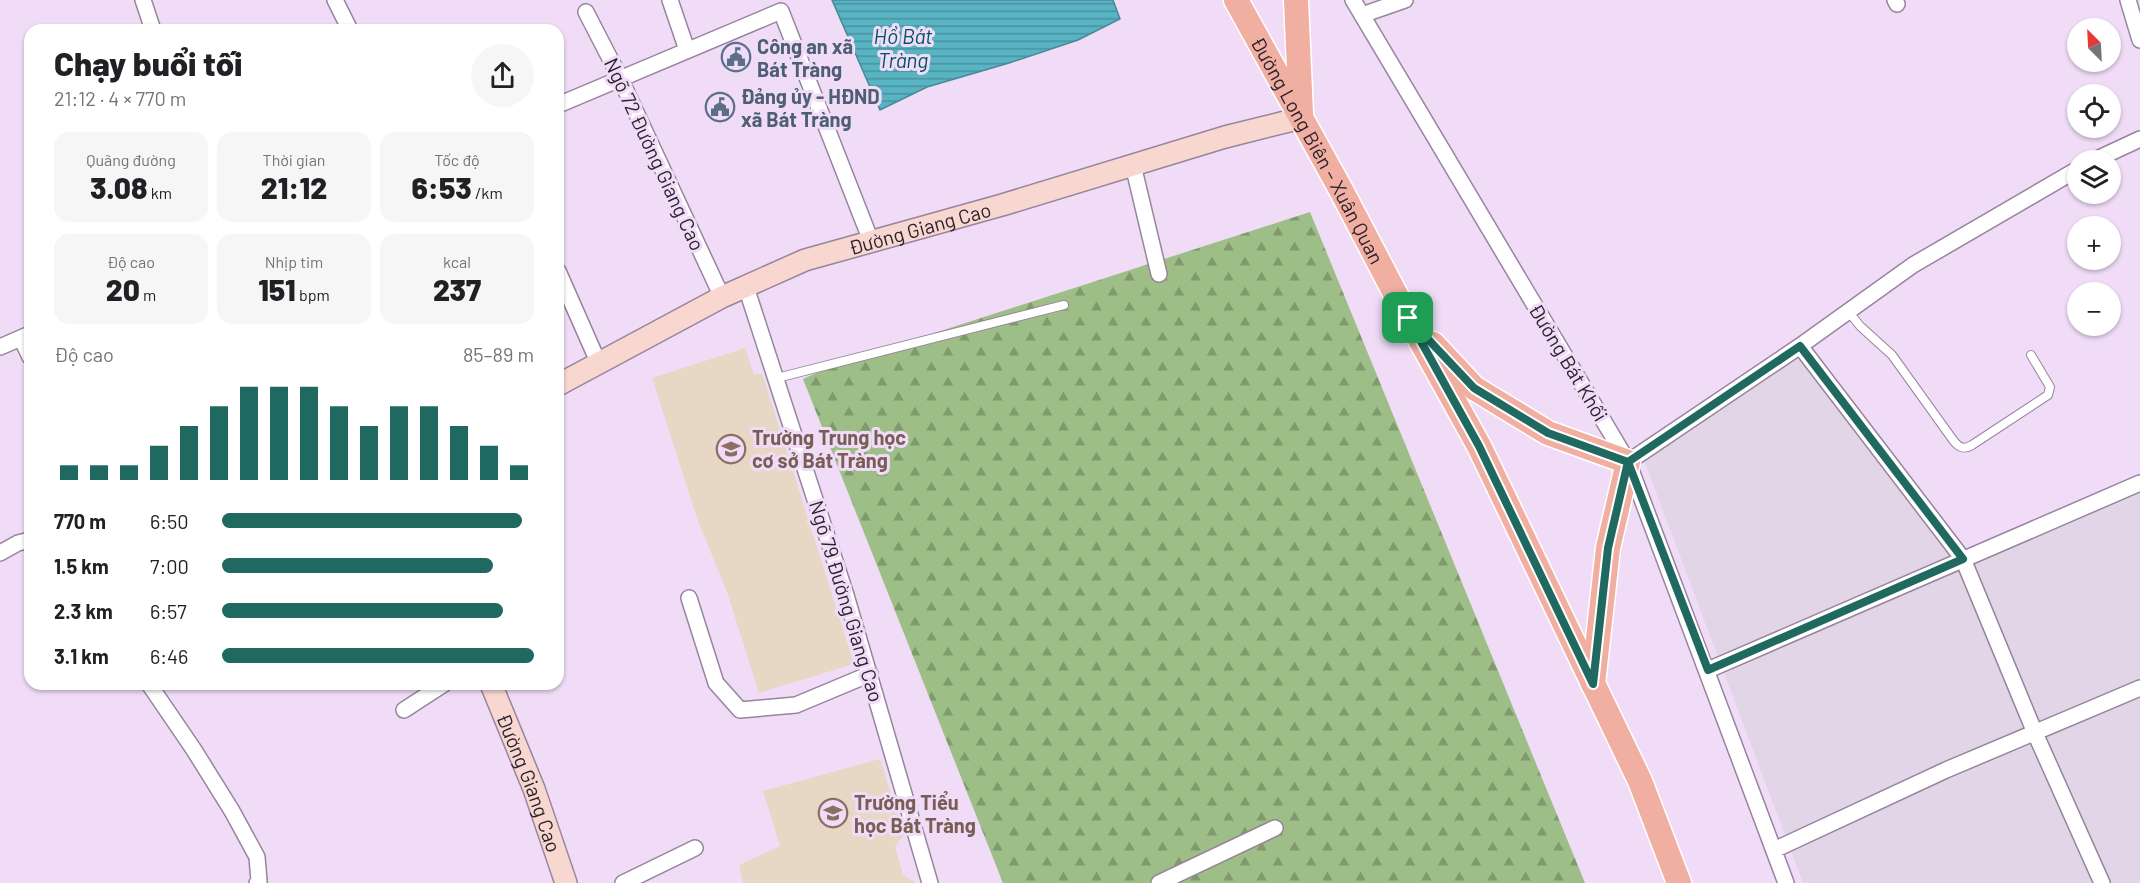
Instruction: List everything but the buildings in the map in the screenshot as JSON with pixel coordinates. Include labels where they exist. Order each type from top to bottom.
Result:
[{"type":"main road","name":"Đường Long Biên – Xuân Quan","points":[[1236,0],[1479,446],[1640,781],[1679,883]]},
{"type":"main road","points":[[1296,0],[1301,118]]},
{"type":"main road","points":[[1408,318],[1474,388],[1548,433],[1628,462],[1608,548],[1593,684]]},
{"type":"street","points":[[143,0],[151,24]]},
{"type":"street","points":[[334,0],[347,24]]},
{"type":"street","points":[[670,0],[687,50]]},
{"type":"street","name":"Đường Bát Khối","points":[[1353,0],[1628,462],[1708,670],[1786,883]]},
{"type":"street","points":[[1362,15],[1405,0]]},
{"type":"street","points":[[2128,0],[2140,40]]},
{"type":"street","points":[[564,102],[687,50],[779,6],[872,241]]},
{"type":"street","name":"Ngõ 72 Đường Giang Cao","points":[[586,12],[620,78],[722,297]]},
{"type":"street","name":"Đường Giang Cao","points":[[564,382],[722,297],[805,260],[1002,205],[1225,137],[1301,118]]},
{"type":"street","points":[[2116,150],[2140,139]]},
{"type":"street","points":[[1133,165],[1159,274]]},
{"type":"street","points":[[1628,462],[1800,346],[1913,265],[2067,175]]},
{"type":"street","points":[[564,285],[599,364]]},
{"type":"street","name":"Ngõ 79 Đường Giang Cao","points":[[746,287],[870,674],[930,883]]},
{"type":"street","points":[[0,347],[24,337]]},
{"type":"street","points":[[1800,346],[1963,559],[2035,733],[2102,883]]},
{"type":"street","points":[[1708,670],[2140,483]]},
{"type":"street","points":[[0,554],[24,542]]},
{"type":"street","points":[[689,598],[716,683],[740,710],[796,705],[870,674]]},
{"type":"street","points":[[1774,850],[1946,770],[2140,688]]},
{"type":"street","points":[[153,690],[232,811],[257,857],[259,881],[257,883]]},
{"type":"street","points":[[404,710],[435,690]]},
{"type":"street","name":"Đường Giang Cao","points":[[493,690],[534,789],[566,883]]},
{"type":"street","points":[[1159,883],[1275,828]]},
{"type":"street","points":[[623,883],[695,848]]},
{"type":"lane","points":[[777,378],[1064,305]]},
{"type":"lane","points":[[1848,311],[1860,326],[1892,355],[1953,440],[1958,446],[1964,448],[2048,395],[2050,387],[2031,355]]},
{"type":"shaded area","name":"Trường Trung học cơ sở Bát Tràng","points":[[745,348],[754,375],[762,373],[854,664],[759,693],[727,592],[698,521],[652,378]]},
{"type":"shaded area","points":[[1806,353],[1970,554],[2140,476],[2140,883],[1803,883],[1642,455]]},
{"type":"shaded area","name":"Trường Tiểu học Bát Tràng","points":[[880,759],[904,835],[895,846],[903,875],[916,883],[743,883],[739,865],[780,846],[763,791]]},
{"type":"green space","points":[[1310,212],[1585,883],[1003,883],[803,379],[832,366]]},
{"type":"water","name":"Hồ Bát Tràng","points":[[832,0],[1113,0],[1120,19],[1078,40],[927,87],[880,110]]},
{"type":"place","name":"Công an xã Bát Tràng","points":[[736,57]]},
{"type":"place","name":"Đảng ủy - HĐND xã Bát Tràng","points":[[720,107]]},
{"type":"place","name":"Trường Trung học cơ sở Bát Tràng","points":[[731,449]]},
{"type":"place","name":"Trường Tiểu học Bát Tràng","points":[[833,813]]},
{"type":"route","points":[[1408,318],[1474,388],[1548,433],[1628,462],[1800,346],[1963,559],[1708,670],[1628,462],[1608,548],[1593,684],[1479,446],[1408,318]]}]
